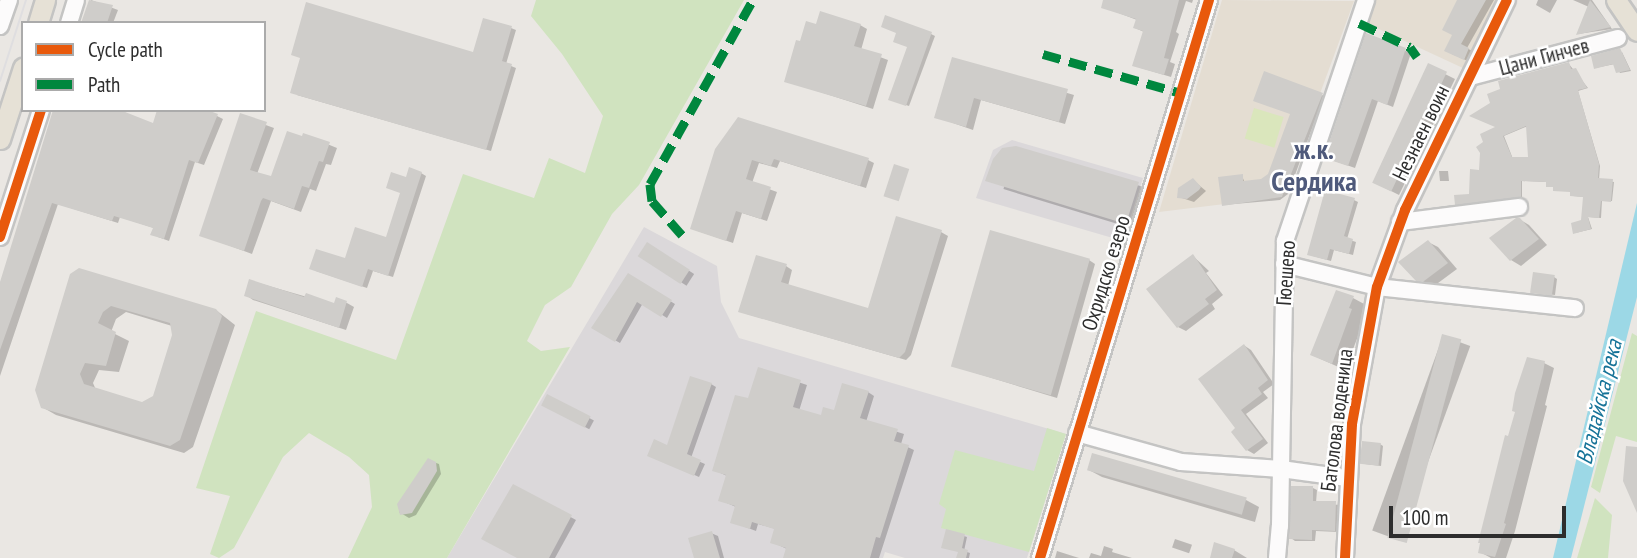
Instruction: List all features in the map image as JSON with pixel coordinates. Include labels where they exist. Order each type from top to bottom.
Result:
[{"type":"main road","points":[[39,21],[45,0]]},
{"type":"main road","points":[[1616,0],[1628,34]]},
{"type":"main road","points":[[0,139],[21,74]]},
{"type":"street","points":[[0,26],[9,0]]},
{"type":"street","points":[[70,21],[76,0]]},
{"type":"street","name":"Охридско езеро","points":[[1040,558],[1209,0]]},
{"type":"street","name":"Гюешево","points":[[1277,558],[1284,264],[1288,231],[1366,0]]},
{"type":"street","name":"Незнаен воин","points":[[1377,287],[1400,222],[1507,0]]},
{"type":"street","name":"Цани Гинчев","points":[[1470,77],[1628,34]]},
{"type":"street","points":[[0,237],[40,112]]},
{"type":"street","points":[[1400,222],[1519,208]]},
{"type":"street","points":[[1284,264],[1377,287],[1576,308]]},
{"type":"street","name":"Батолова воденица","points":[[1345,558],[1347,478],[1352,424],[1377,287]]},
{"type":"street","points":[[1077,433],[1181,462],[1281,469],[1347,478]]},
{"type":"shaded area","points":[[1222,0],[1354,1],[1282,197],[1159,212]]},
{"type":"shaded area","points":[[1375,0],[1498,0],[1465,69],[1368,24]]},
{"type":"shaded area","points":[[1012,140],[1143,178],[1123,241],[976,198],[993,150]]},
{"type":"shaded area","points":[[644,227],[717,266],[721,302],[739,338],[1066,434],[1027,558],[905,558],[885,552],[883,558],[447,558]]},
{"type":"green space","points":[[536,0],[744,0],[639,185],[612,214],[571,287],[545,305],[527,341],[541,351],[570,347],[447,558],[348,558],[372,507],[369,475],[349,457],[309,433],[283,457],[234,548],[219,558],[210,554],[230,496],[196,488],[256,311],[396,360],[463,174],[534,198],[549,158],[585,173],[603,116],[562,54],[531,16]]},
{"type":"green space","points":[[1254,108],[1284,117],[1274,148],[1245,139]]},
{"type":"green space","points":[[1632,333],[1637,336],[1637,442],[1616,436],[1600,493],[1591,487]]},
{"type":"green space","points":[[1047,428],[1066,434],[1029,552],[941,528],[946,509],[939,504],[955,450],[1034,471]]},
{"type":"green space","points":[[1595,498],[1612,515],[1608,558],[1577,558]]},
{"type":"water","name":"Владайска река","points":[[1637,203],[1637,297],[1571,558],[1553,558]]},
{"type":"building","points":[[89,0],[113,5],[108,21],[82,21]]},
{"type":"building","points":[[1103,0],[1179,0],[1164,58],[1169,59],[1164,75],[1132,66],[1143,31],[1133,28],[1136,19],[1101,8]]},
{"type":"building","points":[[1457,0],[1486,0],[1461,44],[1469,48],[1464,60],[1444,51],[1452,35],[1442,30]]},
{"type":"building","points":[[1590,0],[1611,27],[1576,35]]},
{"type":"building","points":[[306,2],[473,52],[483,18],[512,26],[502,61],[512,64],[486,150],[290,93],[300,58],[291,55]]},
{"type":"building","points":[[820,11],[861,24],[854,46],[882,54],[866,106],[784,82],[796,40],[800,41],[806,21],[816,24]]},
{"type":"building","points":[[885,15],[932,32],[906,106],[888,100],[907,47],[893,42],[896,33],[881,27]]},
{"type":"building","points":[[1366,33],[1406,48],[1387,105],[1372,99],[1348,166],[1324,158]]},
{"type":"building","points":[[1620,48],[1630,70],[1616,73],[1613,64],[1594,69],[1591,56]]},
{"type":"building","points":[[952,57],[1068,89],[1059,122],[974,98],[966,127],[934,118]]},
{"type":"building","points":[[1569,62],[1571,69],[1576,68],[1587,88],[1578,90],[1599,164],[1598,178],[1613,179],[1611,202],[1601,201],[1599,218],[1588,217],[1591,229],[1573,234],[1571,223],[1581,220],[1583,197],[1570,196],[1570,192],[1553,191],[1553,187],[1546,187],[1546,182],[1521,181],[1521,197],[1455,205],[1454,195],[1469,194],[1470,169],[1479,170],[1480,153],[1476,147],[1483,142],[1480,134],[1495,127],[1469,116],[1490,103],[1487,94],[1500,89],[1498,81]],"holes":[[[1526,126],[1528,157],[1512,157],[1503,136]]]},
{"type":"building","points":[[1428,63],[1447,72],[1391,192],[1372,183]]},
{"type":"building","points":[[1264,71],[1323,93],[1282,197],[1222,206],[1218,177],[1243,174],[1243,181],[1261,179],[1268,174],[1290,114],[1253,101]]},
{"type":"building","points":[[52,112],[125,112],[153,123],[156,112],[218,114],[198,163],[189,160],[164,239],[150,235],[153,228],[114,216],[112,221],[52,203],[0,350],[0,282]]},
{"type":"building","points":[[240,113],[267,122],[250,170],[271,176],[287,131],[330,142],[323,162],[319,161],[309,188],[302,186],[294,209],[263,198],[244,251],[199,236]]},
{"type":"building","points":[[738,117],[869,158],[860,186],[774,159],[771,166],[752,160],[746,179],[771,187],[761,219],[736,211],[726,241],[690,229],[715,149]]},
{"type":"building","points":[[1016,146],[1139,182],[1126,224],[985,181],[993,159],[1002,148]]},
{"type":"building","points":[[894,164],[909,169],[899,201],[883,196]]},
{"type":"building","points":[[409,167],[422,172],[388,276],[368,269],[362,287],[309,269],[316,249],[345,258],[355,227],[386,237],[400,193],[386,188],[391,172],[406,177]]},
{"type":"building","points":[[1193,178],[1201,187],[1199,190],[1187,199],[1177,198],[1178,188]]},
{"type":"building","points":[[1325,190],[1355,198],[1344,236],[1353,239],[1349,254],[1330,249],[1327,260],[1307,255]]},
{"type":"building","points":[[896,216],[942,230],[905,352],[899,358],[738,312],[756,255],[787,264],[781,282],[868,308]]},
{"type":"building","points":[[1516,218],[1520,218],[1539,239],[1510,261],[1489,238]]},
{"type":"building","points":[[990,230],[1090,259],[1051,395],[951,366]]},
{"type":"building","points":[[1428,240],[1448,263],[1424,281],[1416,281],[1398,262]]},
{"type":"building","points":[[647,242],[690,270],[681,284],[638,256]]},
{"type":"building","points":[[1193,254],[1217,290],[1205,299],[1209,304],[1177,328],[1146,289]]},
{"type":"building","points":[[79,268],[216,309],[222,316],[180,440],[170,446],[41,408],[35,390],[70,274]],"holes":[[[111,306],[170,323],[172,335],[153,396],[142,402],[84,384],[80,374],[85,363],[106,366],[116,332],[98,323],[103,312]]]},
{"type":"building","points":[[1533,272],[1555,275],[1552,296],[1530,293]]},
{"type":"building","points":[[628,273],[672,300],[661,317],[637,302],[615,342],[591,328]]},
{"type":"building","points":[[249,279],[304,297],[306,293],[334,303],[336,297],[347,301],[339,328],[244,296]]},
{"type":"building","points":[[1336,290],[1354,296],[1332,364],[1310,355]]},
{"type":"building","points":[[1442,334],[1461,339],[1407,543],[1387,538]]},
{"type":"building","points":[[1244,344],[1268,380],[1258,388],[1262,394],[1241,410],[1263,439],[1246,451],[1231,432],[1235,428],[1198,379]]},
{"type":"building","points":[[1527,357],[1545,361],[1504,523],[1506,524],[1495,557],[1478,553],[1478,543],[1505,435],[1508,436],[1515,412],[1512,411],[1515,393]]},
{"type":"building","points":[[758,367],[801,380],[793,407],[821,415],[823,407],[834,410],[842,383],[869,391],[860,418],[898,429],[894,441],[909,445],[880,538],[876,537],[870,558],[783,558],[786,548],[770,543],[774,529],[752,522],[750,529],[730,523],[735,506],[718,501],[726,475],[712,471],[735,395],[748,398]]},
{"type":"building","points":[[690,376],[712,383],[687,454],[701,460],[694,476],[647,456],[654,439],[667,445]]},
{"type":"building","points":[[547,394],[591,416],[585,428],[541,406]]},
{"type":"building","points":[[1362,441],[1381,443],[1378,466],[1360,464]]},
{"type":"building","points":[[1626,446],[1637,447],[1637,513],[1623,481]]},
{"type":"building","points":[[1092,453],[1247,497],[1242,515],[1087,470]]},
{"type":"building","points":[[428,458],[436,462],[437,471],[412,513],[400,515],[397,504]]},
{"type":"building","points":[[513,484],[572,515],[549,558],[517,558],[481,539]]},
{"type":"building","points":[[1291,486],[1313,486],[1313,501],[1336,501],[1335,531],[1312,530],[1312,540],[1289,539]]},
{"type":"building","points":[[946,529],[965,534],[962,548],[968,550],[966,558],[956,558],[958,552],[941,548]]},
{"type":"building","points":[[712,531],[720,558],[694,558],[688,538]]},
{"type":"building","points":[[1214,542],[1235,549],[1232,558],[1210,558]]},
{"type":"tram line","points":[[0,81],[26,0]]},
{"type":"marked path","points":[[682,235],[652,201],[650,184],[753,0]]},
{"type":"marked path","points":[[1359,23],[1410,47],[1417,57]]},
{"type":"marked path","points":[[1043,54],[1181,93]]},
{"type":"cycle path","points":[[1040,558],[1209,0]]},
{"type":"cycle path","points":[[1345,558],[1352,424],[1377,287],[1405,210],[1507,0]]},
{"type":"cycle path","points":[[0,237],[40,112]]},
{"type":"district","name":"ж.к. Сердика","points":[[1314,165]]}]
